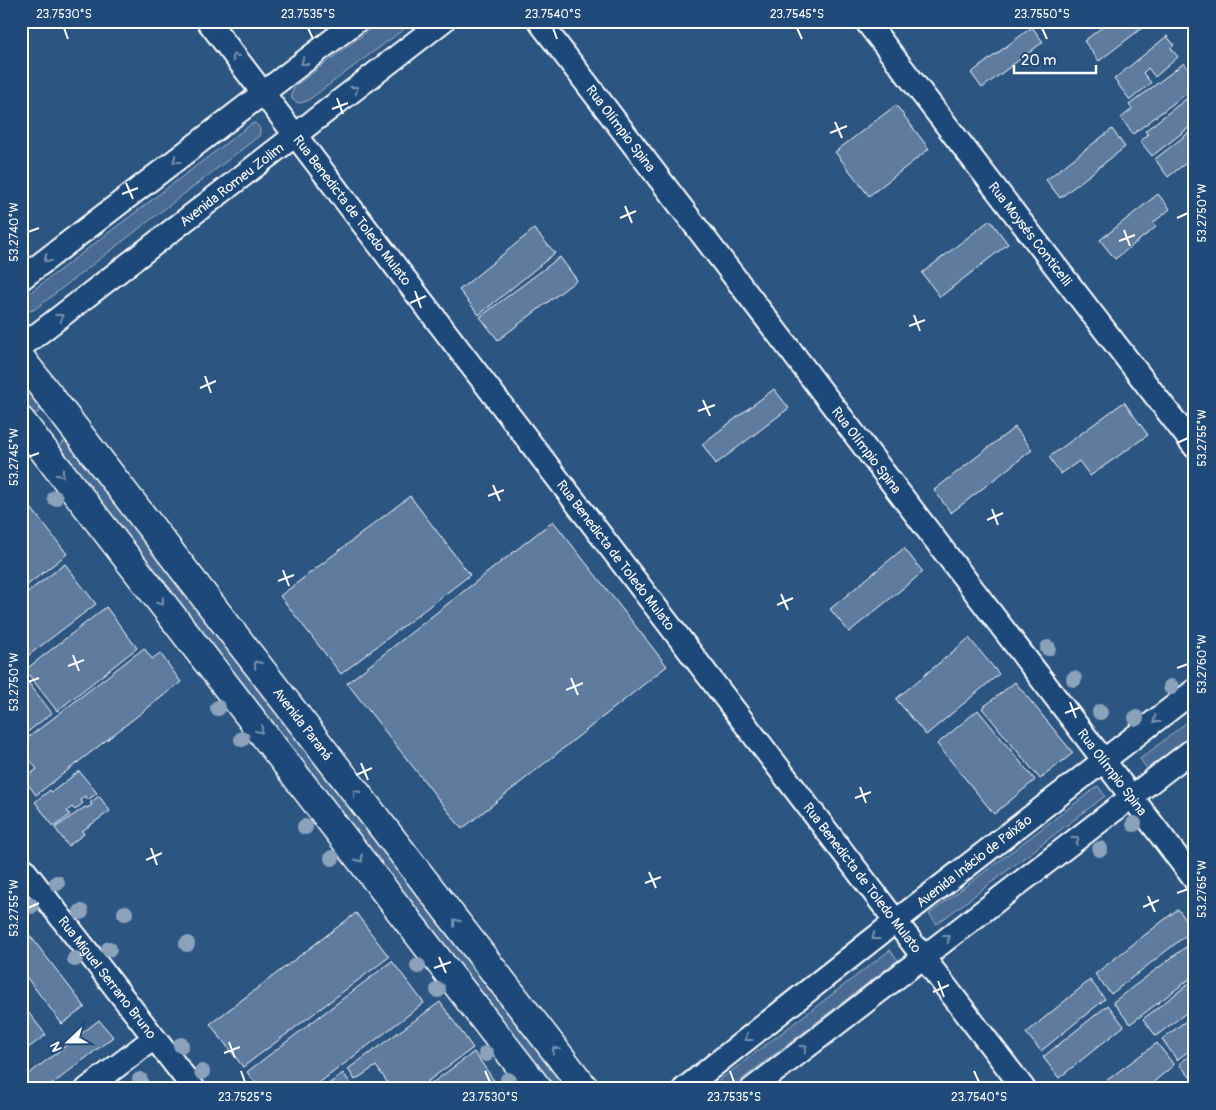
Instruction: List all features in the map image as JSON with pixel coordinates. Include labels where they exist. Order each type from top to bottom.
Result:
[{"type":"main road","name":"Avenida Paraná","points":[[21,359],[585,1089]]},
{"type":"main road","points":[[21,421],[30,450],[538,1089]]},
{"type":"main road","points":[[30,450],[68,421]]},
{"type":"street","name":"Rua Benedicta de Toledo Mulato","points":[[208,21],[1024,1089]]},
{"type":"street","points":[[21,279],[357,21]]},
{"type":"street","name":"Avenida Romeu Zolim","points":[[21,346],[443,21]]},
{"type":"street","name":"Rua Olímpio Spina","points":[[539,21],[1195,880]]},
{"type":"street","name":"Rua Moysés Conticelli","points":[[866,21],[1195,447]]},
{"type":"street","name":"Avenida Inácio de Paixão","points":[[684,1089],[896,921],[1195,690]]},
{"type":"street","points":[[752,1089],[1195,748]]},
{"type":"street","name":"Rua Miguel Serrano Bruno","points":[[21,866],[194,1089]]},
{"type":"street","points":[[87,1089],[154,1038]]},
{"type":"shaded area","points":[[381,21],[415,21],[307,101],[299,103],[293,100],[291,95],[295,86]]},
{"type":"shaded area","points":[[255,123],[260,129],[259,136],[35,309],[30,311],[24,309],[22,305],[23,298]]},
{"type":"shaded area","points":[[21,379],[41,406],[38,413],[30,413],[21,402]]},
{"type":"shaded area","points":[[63,442],[70,442],[566,1089],[547,1089],[60,448]]},
{"type":"shaded area","points":[[1195,716],[1195,734],[1148,770],[1140,759]]},
{"type":"shaded area","points":[[1098,786],[1105,796],[937,924],[929,914]]},
{"type":"shaded area","points":[[890,950],[898,960],[729,1089],[708,1089]]},
{"type":"building","points":[[1110,21],[1151,21],[1099,61],[1084,41]]},
{"type":"building","points":[[1032,27],[1043,42],[982,88],[971,73]]},
{"type":"building","points":[[1167,36],[1174,45],[1171,48],[1178,57],[1155,77],[1148,68],[1143,73],[1151,83],[1130,100],[1114,79]]},
{"type":"building","points":[[1184,63],[1195,77],[1195,87],[1133,134],[1121,118],[1132,109],[1129,105]]},
{"type":"building","points":[[1195,92],[1195,123],[1152,156],[1140,141],[1148,135],[1145,131]]},
{"type":"building","points":[[896,105],[929,149],[869,196],[835,152]]},
{"type":"building","points":[[1195,128],[1195,156],[1168,177],[1155,159]]},
{"type":"building","points":[[1112,129],[1125,147],[1060,198],[1046,180]]},
{"type":"building","points":[[1158,194],[1170,209],[1153,223],[1156,227],[1115,259],[1100,240]]},
{"type":"building","points":[[990,220],[1008,244],[940,297],[922,273]]},
{"type":"building","points":[[534,229],[555,253],[479,315],[459,290]]},
{"type":"building","points":[[560,257],[577,280],[498,340],[480,317]]},
{"type":"building","points":[[774,389],[789,408],[716,464],[702,444]]},
{"type":"building","points":[[1124,402],[1148,435],[1090,476],[1079,461],[1061,474],[1049,457]]},
{"type":"building","points":[[1015,427],[1032,450],[951,513],[934,490]]},
{"type":"building","points":[[410,496],[470,575],[341,674],[280,596]]},
{"type":"building","points":[[25,500],[67,554],[21,590],[21,503]]},
{"type":"building","points":[[553,521],[667,666],[462,829],[347,683]]},
{"type":"building","points":[[904,548],[923,572],[849,632],[830,609]]},
{"type":"building","points":[[65,564],[96,604],[21,661],[21,597]]},
{"type":"building","points":[[106,607],[137,648],[57,711],[25,670]]},
{"type":"building","points":[[969,638],[999,674],[926,735],[896,699]]},
{"type":"building","points":[[144,648],[152,659],[160,653],[181,682],[36,795],[24,779],[37,769],[21,749],[21,743]]},
{"type":"building","points":[[21,673],[52,713],[21,737]]},
{"type":"building","points":[[1015,682],[1073,753],[1040,779],[982,708]]},
{"type":"building","points":[[978,710],[1035,780],[994,814],[937,744]]},
{"type":"building","points":[[79,771],[97,793],[88,800],[85,796],[80,800],[83,803],[75,810],[72,807],[67,811],[70,815],[54,827],[35,802],[50,790],[52,792]]},
{"type":"building","points":[[99,796],[110,811],[82,831],[84,834],[68,846],[55,828],[85,807],[87,808],[92,805],[90,803]]},
{"type":"building","points":[[1178,909],[1193,930],[1111,994],[1095,974]]},
{"type":"building","points":[[356,913],[389,957],[243,1067],[210,1024]]},
{"type":"building","points":[[21,924],[85,1007],[62,1024],[21,970]]},
{"type":"building","points":[[1195,940],[1195,975],[1130,1024],[1113,1002]]},
{"type":"building","points":[[392,961],[424,1003],[311,1089],[260,1089],[247,1072]]},
{"type":"building","points":[[1195,979],[1195,1006],[1156,1036],[1143,1019]]},
{"type":"building","points":[[1090,980],[1105,999],[1041,1051],[1026,1033]]},
{"type":"building","points":[[440,1002],[473,1048],[417,1089],[392,1089],[376,1066],[355,1080],[348,1069]]},
{"type":"building","points":[[21,1003],[46,1035],[24,1051],[21,1047]]},
{"type":"building","points":[[1108,1005],[1124,1026],[1059,1078],[1043,1057]]},
{"type":"building","points":[[1195,1014],[1195,1046],[1177,1060],[1162,1039]]},
{"type":"building","points":[[99,1020],[113,1037],[46,1089],[21,1089],[21,1080]]},
{"type":"building","points":[[1157,1043],[1174,1065],[1145,1089],[1095,1089]]},
{"type":"building","points":[[1195,1051],[1195,1083],[1179,1064]]},
{"type":"building","points":[[474,1052],[500,1089],[424,1089]]},
{"type":"building","points":[[343,1073],[355,1089],[322,1089]]}]
